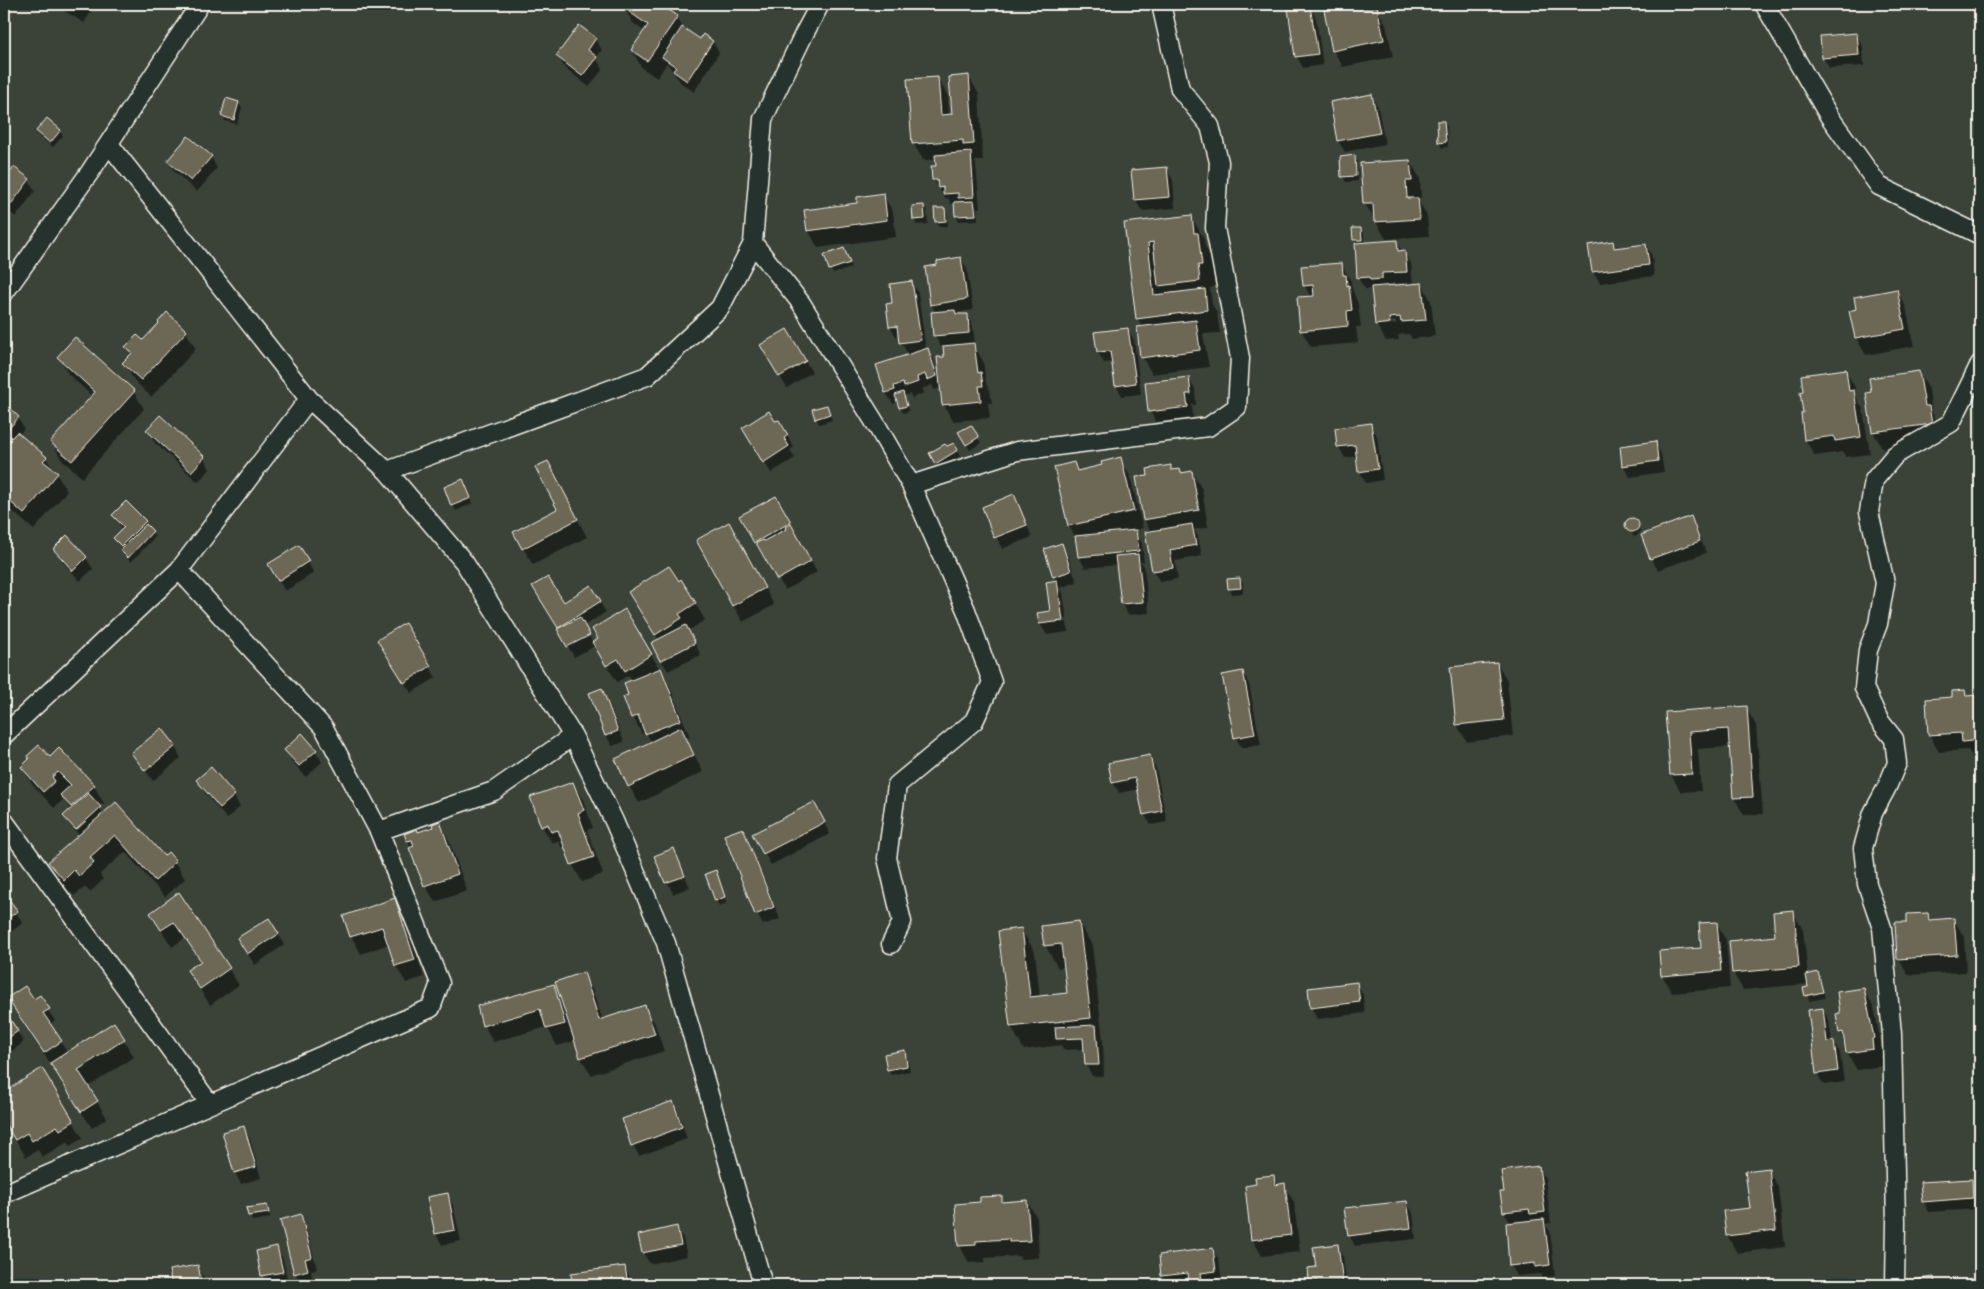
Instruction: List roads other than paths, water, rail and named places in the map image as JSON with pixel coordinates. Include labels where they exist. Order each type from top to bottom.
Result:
[{"type":"street","points":[[4,293],[109,144],[200,4]]},
{"type":"street","points":[[387,471],[646,376],[720,308],[753,243],[764,120],[820,4]]},
{"type":"street","points":[[911,485],[1017,451],[1208,426],[1237,407],[1240,358],[1215,228],[1220,162],[1210,126],[1180,89],[1161,4]]},
{"type":"street","points":[[1764,4],[1829,116],[1879,186],[1980,235]]},
{"type":"street","points":[[109,144],[308,399],[387,471],[464,562],[573,736],[614,821],[666,943],[763,1285]]},
{"type":"street","points":[[753,243],[801,303],[911,485],[966,610],[992,682],[974,721],[897,785],[887,858],[902,922],[891,944]]},
{"type":"street","points":[[1895,1285],[1896,1222],[1892,1034],[1882,928],[1867,884],[1863,848],[1873,813],[1897,763],[1894,738],[1879,720],[1864,688],[1868,650],[1878,624],[1885,583],[1868,512],[1874,480],[1895,455],[1951,423],[1980,364]]},
{"type":"street","points":[[4,735],[179,570],[308,399]]},
{"type":"street","points":[[4,1194],[431,1008],[440,983],[379,831],[324,728],[179,570]]},
{"type":"street","points":[[379,831],[494,791],[573,736]]},
{"type":"street","points":[[4,821],[210,1104]]}]
